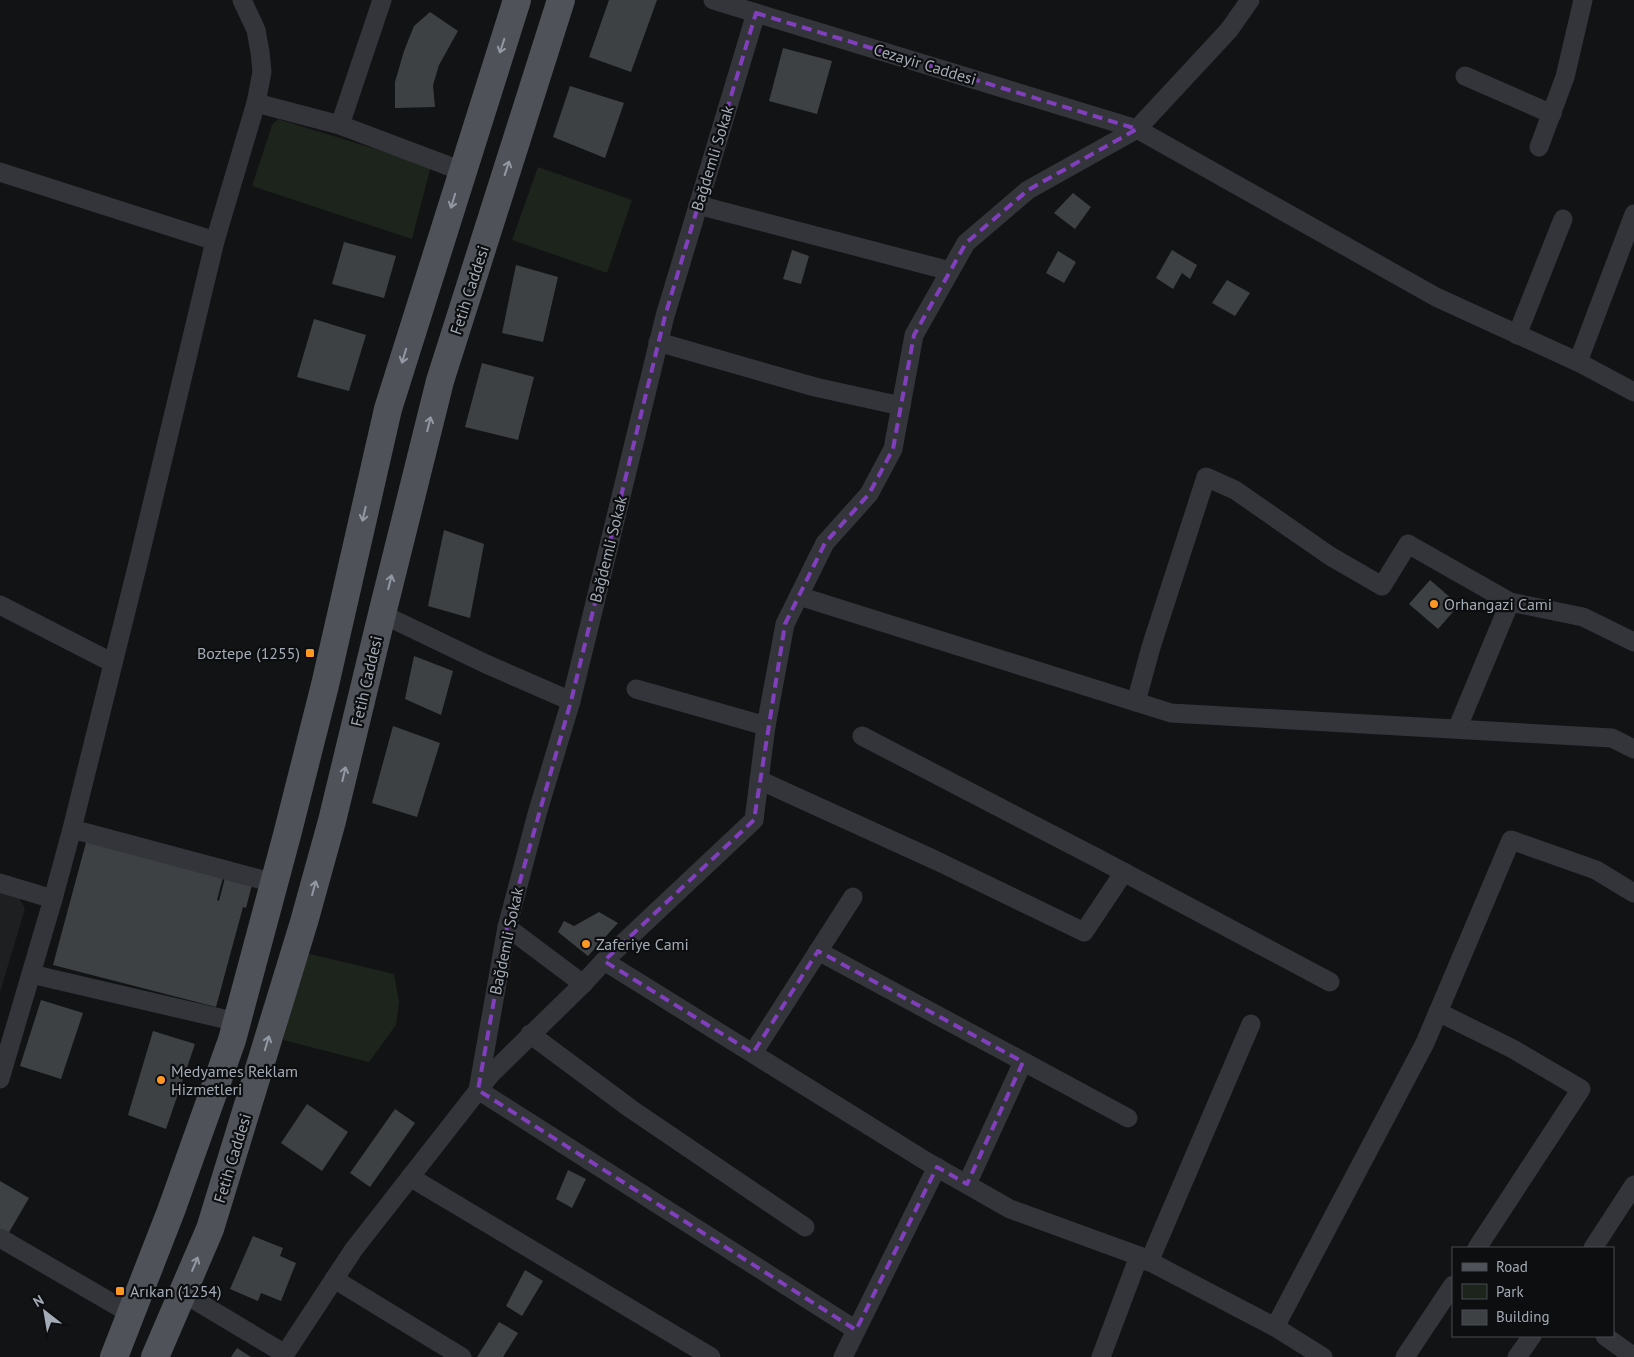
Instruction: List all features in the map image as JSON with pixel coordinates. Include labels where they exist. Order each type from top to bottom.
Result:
[{"type":"main road","points":[[114,1357],[171,1211],[232,1040],[325,685],[388,408],[517,0]]},
{"type":"main road","name":"Fetih Caddesi","points":[[155,1357],[210,1229],[304,922],[332,821],[440,381],[561,0]]},
{"type":"street","points":[[0,1079],[4,1048],[30,974],[72,829],[214,241],[256,103],[262,72],[260,52],[256,30],[242,0]]},
{"type":"street","points":[[340,126],[382,0]]},
{"type":"street","name":"Cezayir Caddesi","points":[[713,0],[745,7],[1137,129],[1436,297],[1578,362],[1634,392]]},
{"type":"street","points":[[183,1293],[284,1355],[354,1249],[491,1074],[604,961],[754,820],[766,726],[785,624],[825,543],[869,494],[893,449],[914,335],[966,243],[1028,190],[1137,129],[1229,30],[1250,0]]},
{"type":"street","points":[[1539,147],[1565,77],[1584,0]]},
{"type":"street","name":"Bağdemli Sokak","points":[[478,1090],[506,927],[571,701],[658,342],[698,205],[745,7]]},
{"type":"street","points":[[1465,76],[1552,114]]},
{"type":"street","points":[[256,103],[340,126],[462,171]]},
{"type":"street","points":[[0,172],[214,241]]},
{"type":"street","points":[[698,205],[950,271]]},
{"type":"street","points":[[1578,362],[1634,214]]},
{"type":"street","points":[[1517,334],[1563,219]]},
{"type":"street","points":[[658,342],[815,387],[901,406]]},
{"type":"street","points":[[1136,702],[1151,647],[1206,477],[1235,490],[1330,556],[1382,586],[1408,544],[1510,602],[1583,617],[1634,642]]},
{"type":"street","points":[[799,596],[1171,713],[1612,738],[1634,749]]},
{"type":"street","points":[[1457,729],[1510,602]]},
{"type":"street","points":[[0,604],[113,664]]},
{"type":"street","points":[[382,614],[486,664],[571,701]]},
{"type":"street","points":[[636,689],[766,726]]},
{"type":"street","points":[[862,736],[1124,872],[1330,982]]},
{"type":"street","points":[[759,780],[935,860],[1084,932],[1124,872]]},
{"type":"street","points":[[72,829],[274,883]]},
{"type":"street","points":[[1275,1327],[1425,1043],[1511,840],[1596,870],[1634,893]]},
{"type":"street","points":[[0,883],[53,899]]},
{"type":"street","points":[[753,1053],[853,897]]},
{"type":"street","points":[[506,927],[583,984]]},
{"type":"street","points":[[818,951],[1128,1118]]},
{"type":"street","points":[[604,961],[936,1167],[1010,1209],[1144,1259],[1275,1327],[1323,1357]]},
{"type":"street","points":[[30,974],[237,1022]]},
{"type":"street","points":[[1438,1012],[1512,1050],[1581,1089],[1478,1247]]},
{"type":"street","points":[[1101,1357],[1251,1024]]},
{"type":"street","points":[[530,1034],[631,1109],[805,1227]]},
{"type":"street","points":[[967,1184],[1023,1062]]},
{"type":"street","points":[[478,1090],[856,1330]]},
{"type":"street","points":[[843,1357],[936,1167]]},
{"type":"street","points":[[410,1177],[711,1357]]},
{"type":"street","points":[[1594,1247],[1634,1185]]},
{"type":"street","points":[[0,1238],[131,1314]]},
{"type":"street","points":[[334,1279],[462,1357]]},
{"type":"street","points":[[1405,1357],[1452,1286]]},
{"type":"street","points":[[1517,1357],[1531,1337]]},
{"type":"street","points":[[1606,1337],[1634,1357]]},
{"type":"highlighted area","points":[[756,13],[1137,129],[1028,190],[966,243],[914,335],[893,449],[869,494],[825,543],[785,624],[754,820],[604,961],[753,1053],[818,951],[1023,1062],[967,1184],[937,1167],[856,1330],[478,1090],[507,927],[571,701],[665,316]]},
{"type":"shaded area","points":[[0,891],[18,896],[25,909],[0,992]]},
{"type":"green space","points":[[278,119],[431,166],[412,239],[252,186],[272,125]]},
{"type":"green space","points":[[538,167],[632,200],[607,273],[512,240]]},
{"type":"green space","points":[[306,953],[394,974],[399,1002],[396,1025],[369,1062],[283,1040]]},
{"type":"building","points":[[609,0],[657,0],[631,72],[589,57]]},
{"type":"building","points":[[430,12],[458,31],[439,65],[433,85],[435,107],[395,108],[395,82],[404,51],[414,26]]},
{"type":"building","points":[[783,48],[832,61],[817,114],[769,101]]},
{"type":"building","points":[[570,86],[624,103],[605,158],[553,137]]},
{"type":"building","points":[[1073,193],[1091,207],[1075,229],[1054,213]]},
{"type":"building","points":[[344,242],[396,256],[384,298],[332,284]]},
{"type":"building","points":[[792,250],[809,256],[801,284],[783,279]]},
{"type":"building","points":[[1172,250],[1197,265],[1190,279],[1182,273],[1173,289],[1156,278]]},
{"type":"building","points":[[1058,251],[1076,262],[1064,283],[1046,273]]},
{"type":"building","points":[[516,265],[558,277],[543,342],[502,333]]},
{"type":"building","points":[[1227,280],[1250,293],[1235,316],[1212,303]]},
{"type":"building","points":[[314,319],[366,335],[349,391],[297,377]]},
{"type":"building","points":[[482,363],[534,377],[518,440],[465,427]]},
{"type":"building","points":[[444,530],[484,544],[470,618],[428,606]]},
{"type":"building","name":"Orhangazi Cami","points":[[1430,580],[1459,605],[1438,629],[1409,604]]},
{"type":"building","points":[[414,656],[453,671],[441,715],[405,699]]},
{"type":"building","points":[[393,726],[440,743],[417,817],[372,803]]},
{"type":"building","points":[[88,835],[225,870],[217,900],[219,901],[226,874],[253,881],[246,908],[243,907],[216,1007],[53,965]]},
{"type":"building","name":"Zaferiye Cami","points":[[599,912],[618,923],[588,956],[558,932],[564,921],[574,926]]},
{"type":"building","points":[[41,1000],[83,1013],[61,1079],[20,1066]]},
{"type":"building","name":"Medyames Reklam Hizmetleri","points":[[153,1031],[195,1044],[166,1129],[128,1115]]},
{"type":"building","points":[[307,1104],[348,1132],[322,1171],[281,1143]]},
{"type":"building","points":[[395,1109],[415,1123],[370,1187],[350,1173]]},
{"type":"building","points":[[568,1170],[586,1179],[572,1208],[556,1199]]},
{"type":"building","points":[[0,1181],[29,1198],[8,1234],[0,1229]]},
{"type":"building","points":[[253,1236],[283,1248],[280,1256],[296,1263],[281,1301],[261,1293],[258,1301],[230,1289]]},
{"type":"building","points":[[525,1270],[543,1281],[522,1316],[506,1306]]},
{"type":"building","points":[[499,1322],[518,1333],[503,1357],[477,1357]]},
{"type":"building","points":[[237,1348],[251,1357],[231,1357]]},
{"type":"place","name":"Orhangazi Cami","points":[[1434,604]]},
{"type":"place","name":"Boztepe (1255)","points":[[310,653]]},
{"type":"place","name":"Zaferiye Cami","points":[[586,944]]},
{"type":"place","name":"Medyames Reklam Hizmetleri","points":[[161,1080]]},
{"type":"place","name":"Arıkan (1254)","points":[[120,1291]]}]
